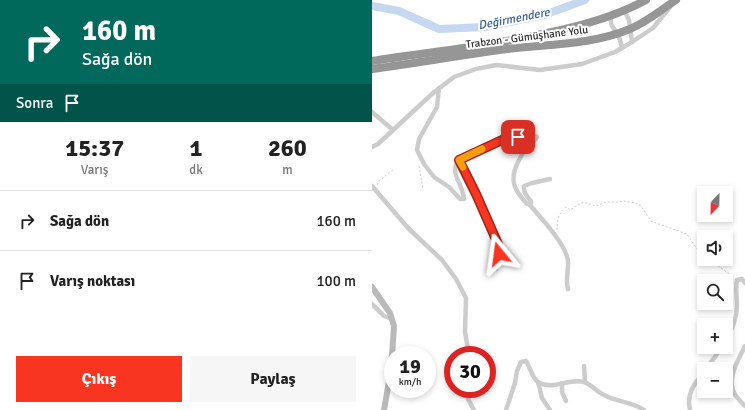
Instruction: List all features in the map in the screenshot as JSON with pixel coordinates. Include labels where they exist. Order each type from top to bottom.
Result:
[{"type":"highway","name":"Trabzon - Gümüşhane Yolu","points":[[372,61],[519,40],[581,26],[611,16],[646,0]]},
{"type":"highway","name":"Trabzon - Gümüşhane Yolu","points":[[372,69],[508,49],[578,43],[630,29],[648,20],[676,0]]},
{"type":"street","points":[[372,146],[393,130],[439,88],[454,77],[496,64],[540,70],[582,64],[615,52],[653,28],[676,0]]},
{"type":"street","points":[[624,10],[629,20],[632,42]]},
{"type":"street","points":[[611,16],[610,23],[612,29],[617,33],[622,48]]},
{"type":"street","points":[[439,88],[437,107],[419,139],[417,150],[424,164],[434,177],[449,187],[460,199],[464,199],[464,194],[457,180],[455,169],[459,160],[502,140],[533,135],[537,137],[522,154],[515,169],[513,177],[515,188],[520,196],[529,204],[558,238],[568,260],[566,276],[568,289]]},
{"type":"street","points":[[372,112],[393,130]]},
{"type":"street","points":[[459,160],[498,244],[499,254],[496,269]]},
{"type":"street","points":[[529,204],[531,201],[526,194],[524,186],[550,178]]},
{"type":"street","points":[[372,186],[408,228],[442,260],[456,279],[466,298],[465,332],[467,346]]},
{"type":"street","points":[[733,325],[737,305],[737,280],[742,279],[745,283]]},
{"type":"street","points":[[372,287],[390,313],[394,326],[390,370],[384,410]]},
{"type":"street","points":[[372,304],[384,316],[392,319]]},
{"type":"street","points":[[745,346],[733,373],[731,384],[736,396],[745,406]]},
{"type":"street","points":[[506,410],[515,383],[517,371],[521,362],[526,361],[534,378],[538,382],[546,385],[572,380],[585,382],[605,396],[639,406],[644,410]]},
{"type":"street","points":[[584,366],[585,382]]},
{"type":"street","points":[[690,410],[688,401],[692,386],[697,380]]},
{"type":"street","points":[[538,382],[542,398],[550,410]]},
{"type":"street","points":[[562,383],[562,392],[566,401]]},
{"type":"street","points":[[468,398],[474,410]]},
{"type":"path","points":[[421,157],[420,166],[423,189]]},
{"type":"path","points":[[379,196],[378,184],[393,170]]},
{"type":"path","points":[[558,238],[557,226],[561,211],[566,207],[570,210],[583,202],[596,206],[606,202],[624,201],[636,203],[641,206],[651,220],[666,228],[687,234],[697,249]]},
{"type":"path","points":[[720,266],[737,280]]},
{"type":"waterway","name":"Değirmendere","points":[[372,6],[399,11],[439,29],[485,27],[544,15],[585,0]]},
{"type":"slow traffic","points":[[463,167],[459,160],[482,149]]},
{"type":"route","points":[[499,254],[498,244],[459,160],[502,140],[518,137]]}]
